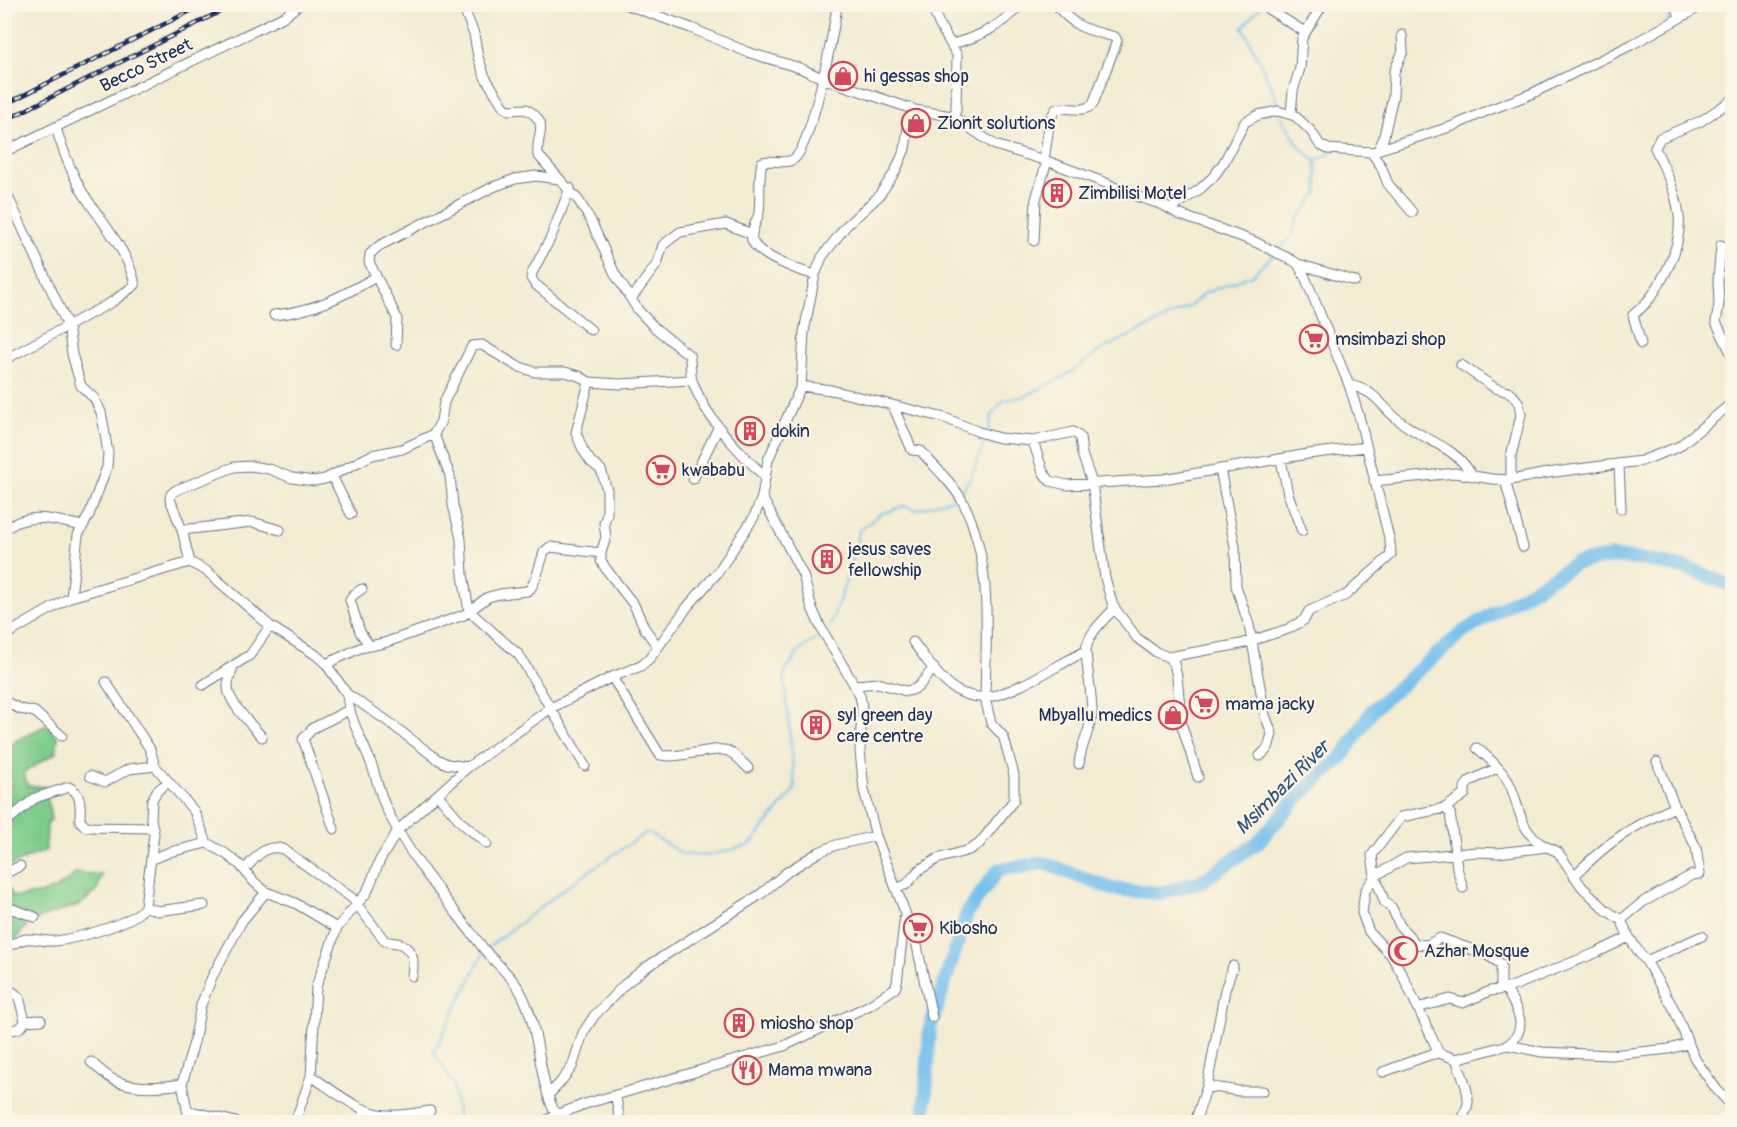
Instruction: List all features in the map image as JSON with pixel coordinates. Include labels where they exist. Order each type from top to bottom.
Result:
[{"type":"street","name":"Becco Street","points":[[4,152],[283,17],[300,4]]},
{"type":"street","points":[[462,4],[474,34],[478,57],[485,77],[504,107],[509,110],[526,109],[537,118],[542,126],[537,148],[538,155],[570,188],[591,221],[615,274],[631,299],[655,328],[689,355],[692,380],[718,428],[764,476]]},
{"type":"street","points":[[625,4],[692,28],[747,52],[800,68],[822,78],[915,110],[952,116],[995,145],[1045,160],[1106,183],[1171,209],[1178,214],[1253,241],[1298,264],[1355,281]]},
{"type":"street","points":[[815,275],[791,268],[771,257],[755,245],[752,234],[759,213],[762,162],[791,161],[797,156],[809,129],[835,26],[837,4]]},
{"type":"street","points":[[931,4],[939,24],[957,55],[956,111],[952,116]]},
{"type":"street","points":[[952,44],[988,32],[1001,24],[1021,4]]},
{"type":"street","points":[[1034,241],[1036,199],[1045,160],[1050,120],[1056,109],[1065,107],[1082,110],[1088,109],[1093,104],[1117,41],[1115,37],[1072,23],[1055,4]]},
{"type":"street","points":[[1291,114],[1293,91],[1300,68],[1302,38],[1323,4]]},
{"type":"street","points":[[1674,4],[1681,17]]},
{"type":"street","points":[[1171,209],[1214,176],[1245,122],[1258,115],[1278,111],[1291,114],[1300,119],[1311,131],[1316,141],[1328,149],[1374,151],[1453,126],[1531,94],[1631,45],[1705,4]]},
{"type":"street","points":[[1268,9],[1305,32]]},
{"type":"street","points":[[1374,151],[1383,140],[1393,96],[1394,72],[1403,51],[1402,36]]},
{"type":"street","points":[[1641,344],[1634,315],[1647,304],[1656,289],[1676,253],[1680,236],[1680,216],[1655,148],[1656,143],[1660,138],[1701,121],[1732,100]]},
{"type":"street","points":[[295,1122],[311,1076],[316,987],[337,928],[367,892],[398,830],[468,767],[551,708],[644,663],[737,545],[754,517],[762,497],[768,460],[801,386],[804,332],[815,275],[822,257],[846,226],[878,197],[895,172],[905,149],[909,120],[915,110]]},
{"type":"street","points":[[4,360],[112,302],[135,285],[125,258],[80,188],[63,152],[56,128]]},
{"type":"street","points":[[1374,151],[1388,184],[1412,212]]},
{"type":"street","points":[[396,345],[397,318],[369,262],[370,254],[395,238],[515,178],[536,176],[559,179]]},
{"type":"street","points":[[4,188],[68,326],[72,354],[81,386],[94,398],[101,412],[108,453],[103,484],[78,535],[71,597]]},
{"type":"street","points":[[570,188],[551,237],[531,278],[535,284],[591,330]]},
{"type":"street","points":[[631,299],[657,264],[663,245],[680,232],[726,224],[752,234]]},
{"type":"street","points":[[1721,245],[1716,326],[1732,355]]},
{"type":"street","points":[[801,386],[840,392],[945,418],[999,438],[1033,441],[1073,432],[1080,437],[1082,454],[1092,483],[1104,578],[1114,609],[1137,638],[1156,652],[1168,657],[1252,642],[1288,629],[1304,620],[1309,611],[1346,595],[1391,555],[1390,542],[1359,416],[1310,286],[1298,264]]},
{"type":"street","points":[[274,315],[300,313],[322,305],[376,277]]},
{"type":"street","points":[[468,767],[447,764],[437,759],[347,694],[326,664],[316,655],[270,626],[208,573],[190,562],[182,530],[172,508],[171,494],[224,470],[251,466],[269,469],[292,478],[314,481],[332,476],[372,455],[402,450],[434,434],[441,421],[444,402],[472,346],[482,345],[517,366],[535,372],[565,372],[589,382],[620,384],[692,380]]},
{"type":"street","points":[[1461,365],[1495,388],[1511,393],[1519,403],[1520,423],[1511,456],[1508,480],[1523,547]]},
{"type":"street","points":[[589,382],[576,433],[591,462],[601,470],[607,490],[607,514],[604,524],[606,537],[601,561],[634,605],[645,629],[658,647]]},
{"type":"street","points":[[1349,385],[1367,390],[1403,424],[1451,451],[1471,474]]},
{"type":"street","points":[[1374,481],[1435,474],[1471,474],[1508,480],[1641,461],[1673,450],[1732,404]]},
{"type":"street","points":[[892,406],[912,450],[921,451],[964,503],[977,539],[986,589],[985,698],[991,723],[1003,736],[1014,775],[1014,800],[979,844],[969,850],[942,856],[919,870],[907,884],[896,889]]},
{"type":"street","points":[[693,479],[718,428]]},
{"type":"street","points":[[434,434],[450,476],[453,505],[461,539],[463,575],[469,611],[519,655],[585,766]]},
{"type":"street","points":[[1033,441],[1040,466],[1050,481],[1067,485],[1163,479],[1366,447]]},
{"type":"street","points":[[1281,460],[1288,494],[1302,531]]},
{"type":"street","points":[[1619,465],[1622,509]]},
{"type":"street","points":[[1220,469],[1235,547],[1236,586],[1243,603],[1265,715],[1272,734],[1268,748],[1260,756]]},
{"type":"street","points":[[332,476],[351,514]]},
{"type":"street","points":[[762,497],[803,575],[812,608],[821,628],[860,695],[862,707],[860,751],[864,790],[876,836],[916,941],[932,1017]]},
{"type":"street","points":[[4,530],[14,522],[36,517],[82,526]]},
{"type":"street","points":[[182,530],[252,522],[280,530]]},
{"type":"street","points":[[326,664],[369,645],[384,643],[469,611],[488,597],[527,591],[537,576],[544,552],[550,547],[601,553]]},
{"type":"street","points":[[4,636],[71,597],[190,562]]},
{"type":"street","points":[[362,590],[353,595],[350,600],[360,632],[369,645]]},
{"type":"street","points":[[1079,764],[1092,711],[1086,651],[1088,640],[1114,609]]},
{"type":"street","points":[[203,685],[250,655],[270,626]]},
{"type":"street","points":[[913,642],[947,684],[957,691],[985,698],[999,695],[1086,651]]},
{"type":"street","points":[[1168,657],[1176,669],[1180,717],[1198,777]]},
{"type":"street","points":[[233,666],[227,686],[232,701],[262,737]]},
{"type":"street","points":[[855,685],[878,683],[906,691],[912,690],[918,687],[934,668]]},
{"type":"street","points":[[612,677],[660,755],[688,756],[722,749],[730,752],[748,768]]},
{"type":"street","points":[[106,682],[150,749],[155,766],[194,811],[207,843],[226,854],[266,892],[295,903],[337,928]]},
{"type":"street","points":[[347,694],[348,710],[370,760],[377,786],[398,830],[446,899],[485,950],[507,971],[519,989],[533,1019],[548,1095],[556,1116]]},
{"type":"street","points":[[4,701],[20,709],[35,712],[62,736]]},
{"type":"street","points":[[334,829],[303,739],[313,728],[348,710]]},
{"type":"street","points":[[1477,748],[1504,775],[1511,787],[1524,828],[1539,843],[1558,852],[1582,887],[1606,910],[1621,920],[1629,937],[1674,1009],[1695,1059],[1732,1107]]},
{"type":"street","points":[[1621,920],[1643,902],[1692,875],[1700,874],[1696,847],[1675,807],[1657,762]]},
{"type":"street","points":[[90,776],[105,782],[129,770],[155,766]]},
{"type":"street","points":[[1497,768],[1470,781],[1465,787],[1466,794],[1445,808],[1401,817],[1372,855],[1371,862],[1385,903],[1392,908],[1400,926],[1416,944],[1427,945],[1440,938],[1497,960],[1502,969],[1501,985],[1506,988],[1519,1013],[1520,1029],[1515,1040],[1508,1046]]},
{"type":"street","points":[[4,948],[25,939],[57,941],[106,929],[138,915],[145,906],[152,859],[154,834],[150,812],[152,800],[154,795],[168,782]]},
{"type":"street","points":[[7,821],[35,798],[69,787],[78,794],[80,821],[86,827],[153,828]]},
{"type":"street","points":[[438,795],[462,823],[487,844]]},
{"type":"street","points":[[1574,876],[1603,847],[1623,832],[1675,807]]},
{"type":"street","points":[[1445,808],[1450,813],[1455,854],[1463,888]]},
{"type":"street","points":[[548,1095],[572,1067],[583,1033],[594,1016],[624,985],[645,968],[761,894],[787,872],[819,852],[843,843],[876,836]]},
{"type":"street","points":[[152,859],[207,843]]},
{"type":"street","points":[[244,870],[261,852],[274,846],[283,849],[352,898],[386,941],[401,944],[412,955],[414,962],[412,976]]},
{"type":"street","points":[[1439,1053],[1391,955],[1369,932],[1362,913],[1365,891],[1375,876],[1406,858],[1498,853],[1547,847]]},
{"type":"street","points":[[4,874],[20,866]]},
{"type":"street","points":[[236,1122],[195,1112],[187,1118],[182,1084],[195,1042],[201,1005],[212,976],[249,910],[266,892]]},
{"type":"street","points":[[145,906],[158,911],[204,905]]},
{"type":"street","points":[[4,906],[35,917]]},
{"type":"street","points":[[543,1122],[585,1104],[616,1097],[783,1046],[870,1005],[895,988],[897,983],[905,915]]},
{"type":"street","points":[[1646,961],[1702,936]]},
{"type":"street","points":[[1418,1008],[1450,999],[1463,1003],[1598,952],[1629,937]]},
{"type":"street","points":[[1195,1122],[1207,1086],[1225,990],[1233,966]]},
{"type":"street","points":[[4,992],[13,992],[19,997],[25,1021],[20,1028],[4,1031]]},
{"type":"street","points":[[25,1021],[41,1020]]},
{"type":"street","points":[[1383,1072],[1429,1055],[1439,1053],[1456,1059],[1508,1046],[1550,1053],[1611,1054],[1669,1049],[1687,1044]]},
{"type":"street","points":[[1456,1059],[1468,1100],[1462,1118],[1463,1122]]},
{"type":"street","points":[[91,1062],[106,1076],[117,1081],[144,1085],[182,1084]]},
{"type":"street","points":[[311,1076],[365,1110],[386,1116],[430,1111]]},
{"type":"street","points":[[1207,1086],[1239,1091],[1263,1090]]},
{"type":"street","points":[[616,1097],[620,1122]]},
{"type":"street","points":[[361,1122],[365,1110]]},
{"type":"green space","points":[[47,725],[58,737],[56,753],[24,772],[27,785],[45,787],[51,819],[47,825],[46,850],[5,868],[5,789],[11,786],[5,751],[17,740]]},
{"type":"green space","points":[[76,873],[102,874],[97,890],[81,904],[29,922],[14,942],[5,945],[4,878],[13,897],[47,892],[62,885]]},
{"type":"waterway","points":[[1263,4],[1243,27],[1274,92],[1278,109]]},
{"type":"waterway","points":[[1666,4],[1671,12],[1668,21]]},
{"type":"waterway","points":[[1523,92],[1561,74]]},
{"type":"waterway","points":[[1278,250],[1292,236],[1297,220],[1318,192],[1316,161],[1301,148],[1280,115]]},
{"type":"waterway","points":[[1316,161],[1332,152]]},
{"type":"waterway","points":[[988,433],[992,415],[1004,400],[1024,397],[1067,375],[1101,350],[1189,307],[1205,293],[1252,275],[1274,254]]},
{"type":"waterway","points":[[961,492],[971,477],[986,438]]},
{"type":"waterway","points":[[830,626],[848,575],[859,531],[880,514],[905,506],[916,510],[958,497]]},
{"type":"waterway","name":"Msimbazi River","points":[[924,1122],[930,1028],[967,913],[998,870],[1044,863],[1112,889],[1160,893],[1202,881],[1257,843],[1299,796],[1342,757],[1373,709],[1463,632],[1576,563],[1612,557],[1645,560],[1690,569],[1732,586]]},
{"type":"waterway","points":[[486,949],[576,880],[647,832],[682,854],[706,856],[750,845],[795,789],[784,674],[799,651],[819,637]]},
{"type":"waterway","points":[[458,1122],[454,1085],[434,1052],[483,954]]},
{"type":"railway","points":[[4,105],[204,4]]},
{"type":"railway","points":[[4,121],[235,4]]},
{"type":"place","name":"hi gessas shop","points":[[843,76]]},
{"type":"place","name":"Zionit solutions","points":[[916,123]]},
{"type":"place","name":"Zimbilisi Motel","points":[[1057,193]]},
{"type":"place","name":"msimbazi shop","points":[[1314,339]]},
{"type":"place","name":"dokin","points":[[750,431]]},
{"type":"place","name":"kwababu","points":[[661,470]]},
{"type":"place","name":"jesus saves fellowship","points":[[827,559]]},
{"type":"place","name":"mama jacky","points":[[1204,704]]},
{"type":"place","name":"Mbyallu medics","points":[[1173,715]]},
{"type":"place","name":"syl green day care centre","points":[[816,725]]},
{"type":"place","name":"Kibosho","points":[[918,928]]},
{"type":"place","name":"Azhar Mosque","points":[[1403,951]]},
{"type":"place","name":"miosho shop","points":[[739,1023]]},
{"type":"place","name":"Mama mwana","points":[[747,1070]]}]
